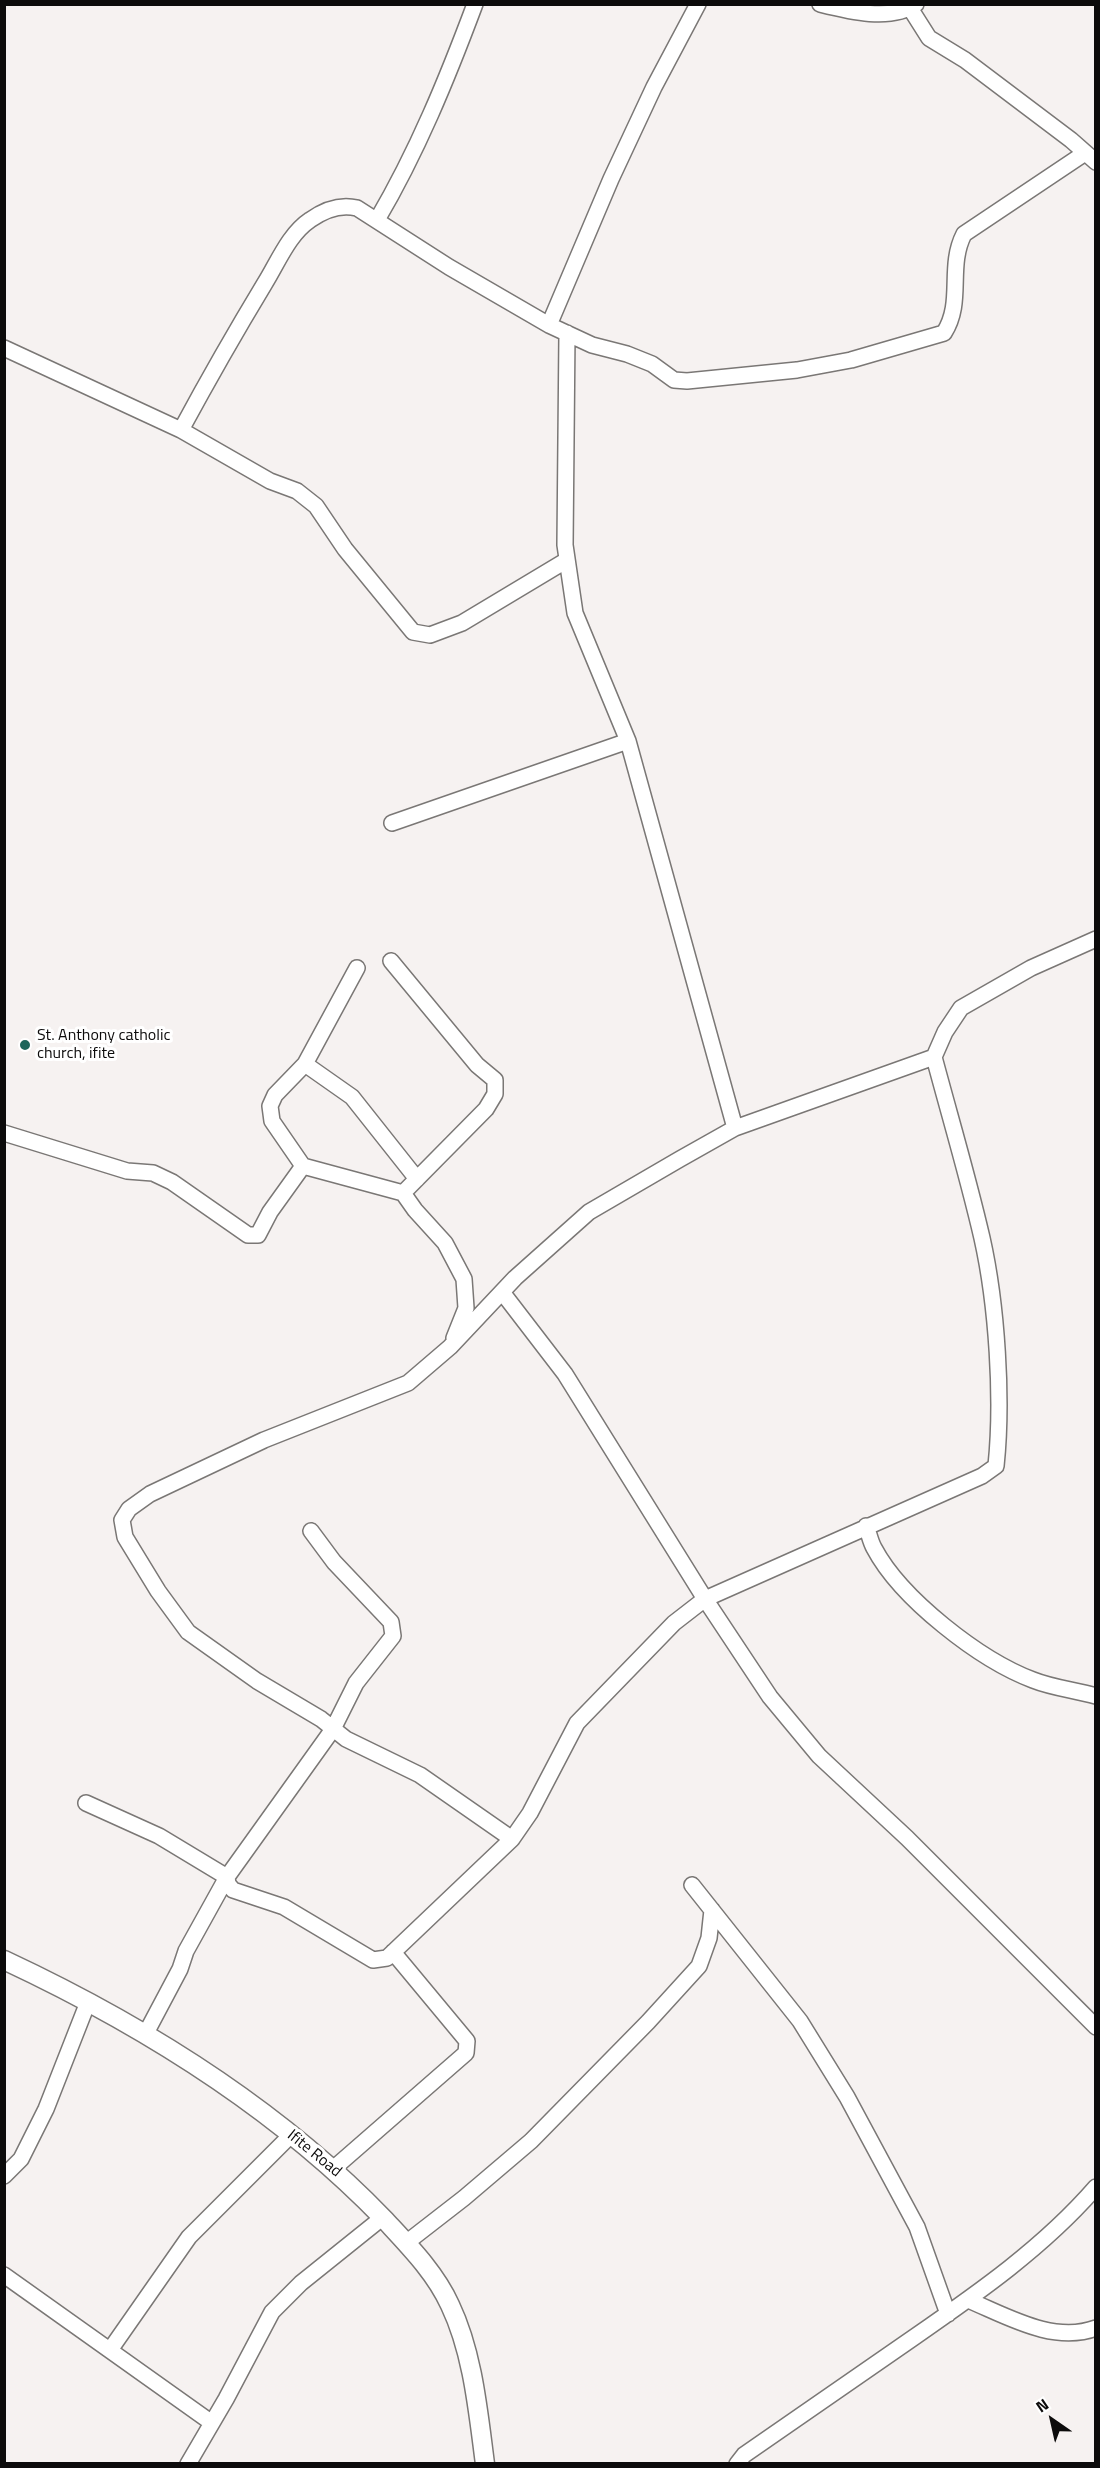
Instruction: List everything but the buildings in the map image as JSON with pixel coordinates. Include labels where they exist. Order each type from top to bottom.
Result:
[{"type":"street","points":[[377,220],[402,177],[429,119],[475,4]]},
{"type":"street","points":[[549,325],[640,118],[698,4]]},
{"type":"street","points":[[181,430],[218,361],[299,231],[310,220],[334,208],[348,206],[357,208],[449,267],[549,325],[592,345],[627,354],[652,364],[674,380],[687,381],[797,370],[840,362],[944,333],[953,319],[957,249],[964,234],[1090,158],[965,60],[929,38],[913,6],[890,13],[873,13],[820,4]]},
{"type":"street","points":[[567,333],[565,545],[575,613],[628,741],[735,1128]]},
{"type":"street","points":[[4,348],[181,430],[270,481],[297,491],[316,506],[345,549],[413,632],[430,635],[462,623],[567,560]]},
{"type":"street","points":[[392,823],[628,741]]},
{"type":"street","points":[[227,1877],[228,1884],[233,1890],[284,1907],[373,1960],[387,1958],[512,1839],[530,1813],[577,1723],[674,1623],[705,1599],[982,1476],[996,1466],[999,1441],[996,1329],[982,1240],[934,1057],[945,1032],[961,1008],[1031,968],[1095,939]]},
{"type":"street","points":[[392,961],[477,1065],[495,1080],[495,1094],[486,1109],[404,1193]]},
{"type":"street","points":[[357,968],[305,1064],[275,1095],[270,1107],[272,1121],[303,1166],[404,1193],[415,1210],[445,1243],[464,1279],[466,1308],[450,1347]]},
{"type":"street","points":[[512,1839],[420,1775],[346,1740],[188,1632],[158,1591],[125,1536],[122,1520],[129,1509],[150,1494],[264,1440],[408,1383],[450,1347],[502,1292],[589,1212],[735,1128],[934,1057]]},
{"type":"street","points":[[305,1064],[352,1097],[417,1179]]},
{"type":"street","points":[[4,1133],[127,1171],[153,1173],[172,1182],[248,1235],[258,1235],[270,1212],[303,1166]]},
{"type":"street","points":[[502,1292],[565,1374],[705,1599],[770,1696],[819,1756],[942,1871],[1095,2026]]},
{"type":"street","points":[[866,1526],[873,1547],[900,1584],[925,1610],[957,1635],[1005,1668],[1035,1681],[1095,1696]]},
{"type":"street","points":[[145,2035],[180,1969],[186,1951],[227,1877],[333,1729],[356,1683],[393,1636],[391,1622],[334,1562],[311,1531]]},
{"type":"street","points":[[86,1803],[159,1836],[227,1877]]},
{"type":"street","points":[[692,1886],[800,2021],[847,2097],[917,2227],[948,2314]]},
{"type":"street","points":[[406,2243],[464,2198],[531,2141],[648,2022],[699,1966],[709,1938],[712,1910]]},
{"type":"street","points":[[333,2169],[466,2053],[467,2041],[393,1952]]},
{"type":"street","name":"Ifite Road","points":[[4,1960],[128,2023],[246,2099],[333,2169],[406,2243],[450,2303],[461,2333],[472,2377],[485,2463]]},
{"type":"street","points":[[4,2176],[21,2159],[46,2109],[88,2002]]},
{"type":"street","points":[[110,2350],[189,2237],[291,2135]]},
{"type":"street","points":[[737,2463],[744,2455],[968,2300],[1048,2236],[1095,2187]]},
{"type":"street","points":[[188,2463],[272,2312],[301,2283],[382,2218]]},
{"type":"street","points":[[4,2275],[212,2423]]},
{"type":"street","points":[[968,2300],[1042,2330],[1071,2333],[1095,2328]]},
{"type":"place","name":"St. Anthony catholic church, ifite","points":[[25,1045]]}]
